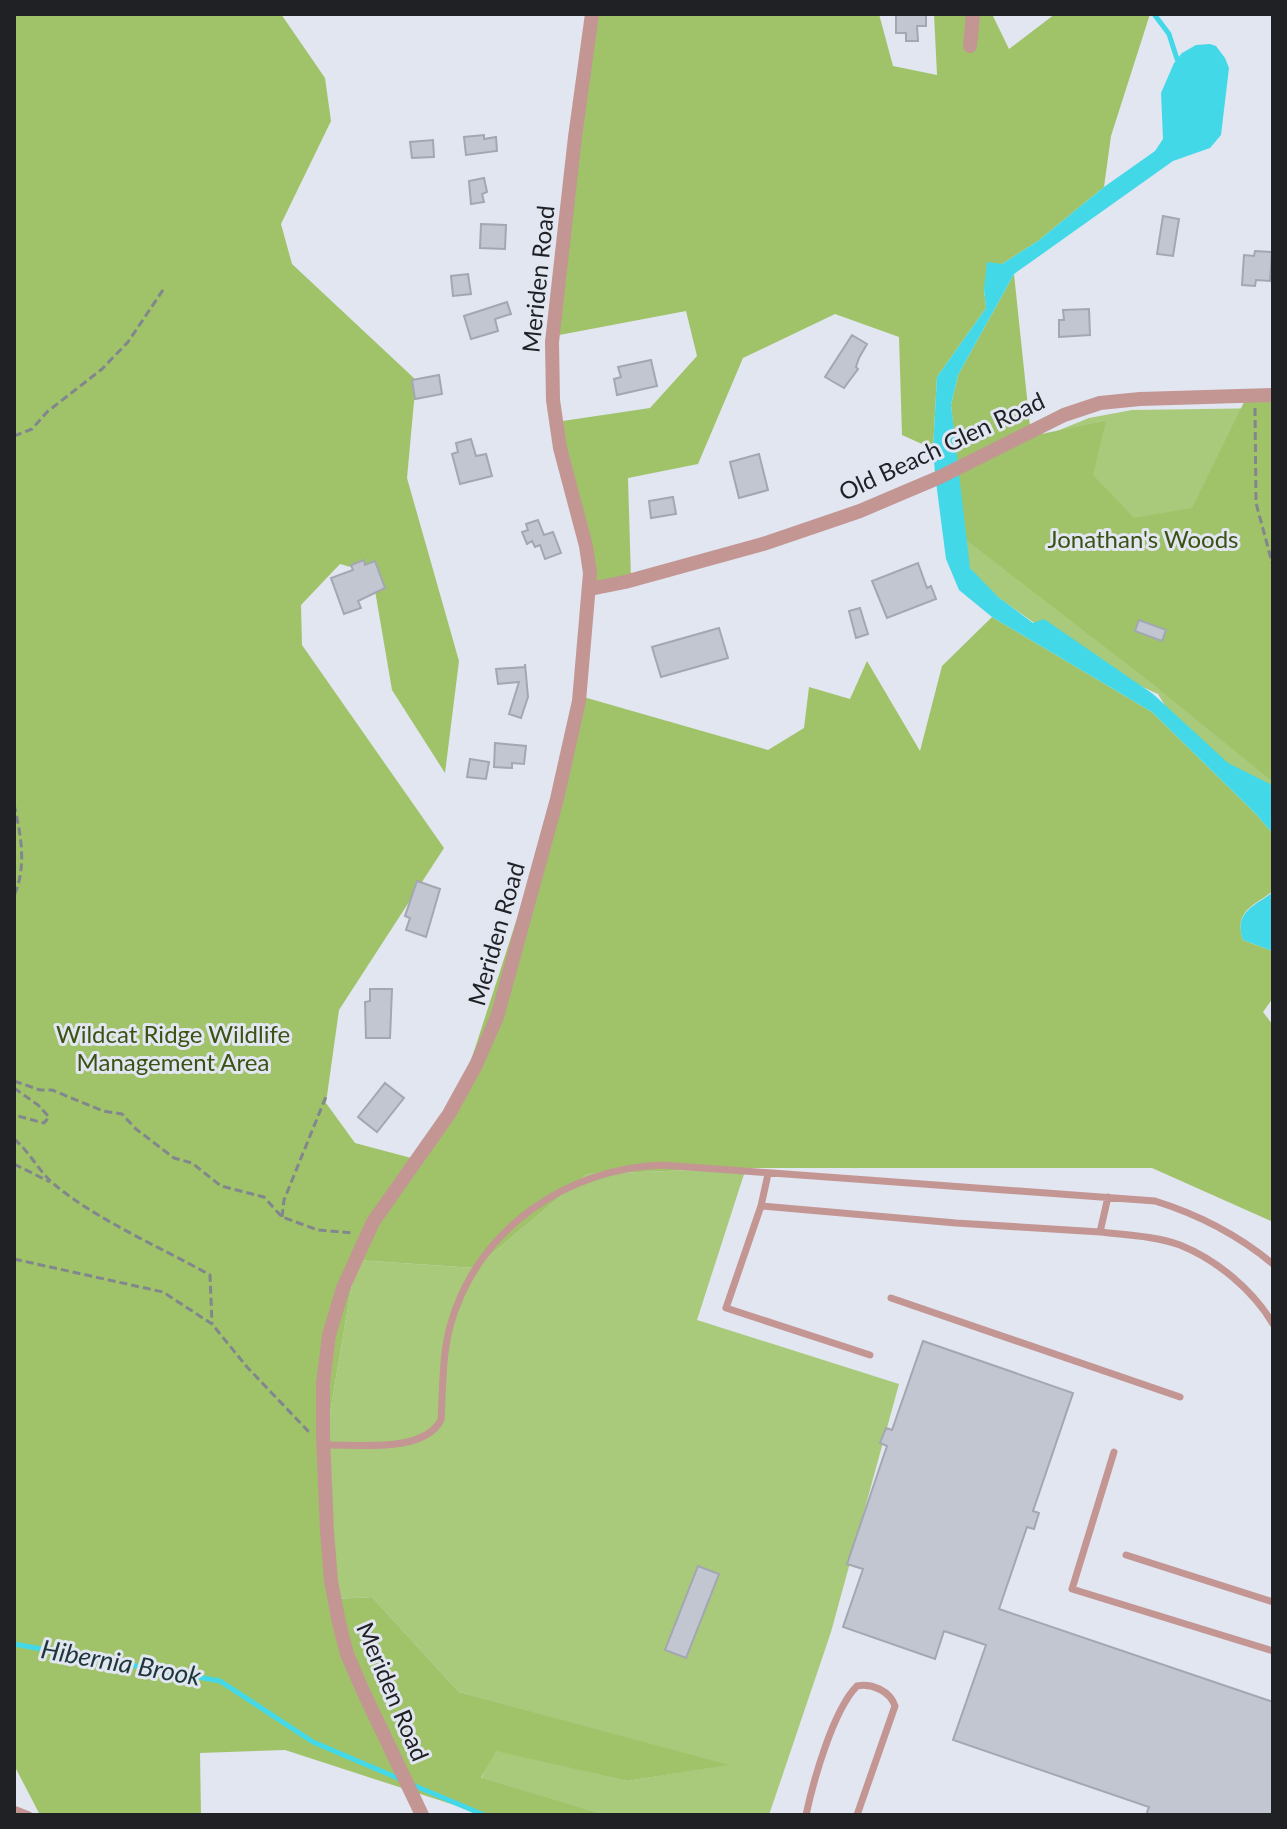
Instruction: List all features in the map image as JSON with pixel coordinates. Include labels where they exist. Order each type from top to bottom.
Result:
[{"type":"street","name":"Meriden Road","points":[[422,1815],[358,1679],[339,1623],[331,1581],[323,1383],[329,1335],[343,1288],[373,1222],[449,1114],[476,1065],[497,1017],[579,701],[590,589],[586,546],[560,448],[554,412],[552,342],[592,14]]},
{"type":"street","points":[[970,46],[973,14]]},
{"type":"street","name":"Old Beach Glen Road","points":[[590,589],[763,544],[860,511],[922,485],[1064,415],[1100,403],[1273,395]]},
{"type":"lane","points":[[324,1446],[412,1442],[436,1429],[441,1420],[447,1341],[461,1300],[491,1247],[516,1221],[552,1194],[592,1176],[641,1165],[1155,1201],[1207,1219],[1273,1264]]},
{"type":"lane","points":[[768,1174],[761,1206],[726,1308],[870,1355]]},
{"type":"lane","points":[[1100,1232],[1108,1197]]},
{"type":"lane","points":[[761,1206],[1100,1232],[1178,1244],[1208,1259],[1233,1278],[1262,1306],[1273,1324]]},
{"type":"lane","points":[[891,1298],[1180,1397]]},
{"type":"lane","points":[[1114,1452],[1072,1589],[1273,1651]]},
{"type":"lane","points":[[1126,1555],[1273,1602]]},
{"type":"lane","points":[[806,1815],[812,1787],[843,1705],[857,1686],[864,1685],[887,1694],[895,1706],[857,1815]]},
{"type":"lane","points":[[14,1809],[29,1815]]},
{"type":"path","points":[[14,436],[32,429],[47,412],[102,369],[128,342],[165,287]]},
{"type":"path","points":[[1255,395],[1256,503],[1273,566]]},
{"type":"path","points":[[14,804],[22,842],[21,880],[14,896]]},
{"type":"path","points":[[14,1081],[40,1090],[52,1090],[103,1111],[122,1114],[136,1129],[174,1158],[192,1163],[221,1186],[264,1197],[282,1217],[318,1230],[354,1233],[373,1222]]},
{"type":"path","points":[[14,1088],[49,1117],[44,1123],[14,1115]]},
{"type":"path","points":[[282,1217],[284,1200],[327,1094]]},
{"type":"path","points":[[14,1139],[27,1150],[51,1182]]},
{"type":"path","points":[[14,1164],[51,1182],[79,1203],[210,1275],[212,1324]]},
{"type":"path","points":[[14,1259],[163,1292],[212,1324],[247,1367],[324,1446]]},
{"type":"green space","name":"Wildcat Ridge Wildlife Management Area","points":[[14,14],[281,14],[325,78],[331,121],[281,224],[292,264],[416,380],[407,478],[459,661],[445,773],[392,690],[372,573],[340,564],[301,605],[302,645],[444,848],[339,1010],[326,1103],[355,1143],[415,1159],[465,1079],[548,823],[580,696],[768,750],[804,728],[809,687],[850,699],[867,661],[920,751],[942,666],[992,617],[1152,712],[1273,834],[1273,891],[1247,911],[1241,922],[1241,930],[1243,940],[1273,951],[1273,998],[1263,1012],[1273,1025],[1273,1222],[1152,1168],[746,1168],[587,1174],[475,1268],[356,1260],[324,1448],[335,1599],[372,1597],[459,1692],[729,1765],[627,1781],[496,1751],[481,1778],[606,1815],[485,1815],[285,1750],[200,1753],[201,1815],[40,1815],[14,1765]]},
{"type":"green space","points":[[590,14],[879,14],[893,66],[937,75],[934,14],[992,14],[1009,49],[1055,14],[1150,14],[1111,136],[1104,187],[1038,241],[1002,264],[984,289],[986,308],[937,377],[933,449],[902,435],[899,337],[835,314],[743,358],[698,464],[628,478],[631,579],[591,584],[556,422],[650,408],[697,356],[686,311],[554,336]]},
{"type":"green space","name":"Jonathan's Woods","points":[[1014,274],[1031,436],[1106,421],[1093,475],[1134,518],[1192,508],[1248,394],[1273,395],[1273,782],[1149,681],[965,539],[951,405],[958,375]]},
{"type":"green space","name":"Jonathan's Woods","points":[[1273,408],[1273,801],[1178,727],[1158,694],[1094,665],[982,586],[956,547],[1057,431],[1089,418],[1132,410]]},
{"type":"green space","points":[[746,1168],[697,1320],[899,1384],[831,1632],[769,1815],[606,1815],[481,1779],[495,1750],[627,1781],[726,1765],[459,1692],[372,1597],[335,1599],[324,1448],[356,1260],[475,1268],[587,1174]]},
{"type":"water","points":[[1196,45],[1216,46],[1229,68],[1221,135],[1210,148],[1173,161],[1014,274],[958,375],[951,405],[970,568],[998,597],[1033,623],[1044,619],[1153,694],[1228,763],[1270,784],[1273,788],[1273,834],[1152,712],[992,617],[959,590],[946,559],[933,449],[937,377],[986,308],[984,289],[987,262],[1002,264],[1038,241],[1104,187],[1155,151],[1163,139],[1161,93],[1174,63],[1182,53]]},
{"type":"water","points":[[1273,892],[1273,951],[1243,940],[1241,923],[1252,906]]},
{"type":"building","points":[[896,14],[926,14],[926,26],[917,26],[918,41],[906,41],[906,33],[896,33]]},
{"type":"building","points":[[484,135],[484,139],[496,137],[497,151],[466,155],[464,137]]},
{"type":"building","points":[[433,140],[434,157],[412,158],[410,142]]},
{"type":"building","points":[[484,178],[487,192],[482,194],[484,202],[471,204],[469,181]]},
{"type":"building","points":[[1163,216],[1179,219],[1173,256],[1157,254]]},
{"type":"building","points":[[481,224],[506,225],[505,249],[480,248]]},
{"type":"building","points":[[1255,251],[1272,252],[1270,281],[1256,280],[1255,286],[1242,285],[1244,255],[1254,256]]},
{"type":"building","points":[[468,274],[471,294],[453,296],[451,276]]},
{"type":"building","points":[[507,302],[511,314],[495,319],[498,331],[471,339],[464,316]]},
{"type":"building","points":[[1089,309],[1090,335],[1059,337],[1059,320],[1064,320],[1063,310]]},
{"type":"building","points":[[852,335],[867,344],[859,358],[858,369],[844,388],[825,377]]},
{"type":"building","points":[[651,360],[657,386],[617,395],[614,379],[621,377],[618,367]]},
{"type":"building","points":[[439,375],[442,394],[415,399],[412,380]]},
{"type":"building","points":[[471,439],[476,456],[486,454],[492,476],[460,484],[452,454],[458,452],[456,443]]},
{"type":"building","points":[[759,454],[768,490],[739,498],[730,462]]},
{"type":"building","points":[[673,497],[676,514],[651,518],[649,501]]},
{"type":"building","points":[[538,520],[544,535],[553,532],[561,553],[545,559],[540,545],[535,547],[532,541],[527,544],[522,532],[528,530],[526,524]]},
{"type":"building","points":[[364,560],[365,565],[375,561],[385,588],[358,601],[361,608],[344,614],[331,578],[353,570],[351,565]]},
{"type":"building","points":[[918,563],[927,588],[931,586],[936,599],[887,618],[872,581]]},
{"type":"building","points":[[860,608],[868,634],[856,638],[849,611]]},
{"type":"building","points":[[1139,620],[1166,630],[1162,641],[1135,631]]},
{"type":"building","points":[[719,628],[728,658],[661,677],[652,647]]},
{"type":"building","points":[[525,664],[528,697],[521,718],[509,714],[519,682],[498,684],[496,669],[525,667]]},
{"type":"building","points":[[495,743],[526,746],[524,764],[512,763],[512,768],[494,767]]},
{"type":"building","points":[[470,759],[489,762],[486,779],[467,777]]},
{"type":"building","points":[[417,881],[440,889],[426,937],[406,930],[410,918],[405,916]]},
{"type":"building","points":[[370,989],[392,989],[390,1038],[366,1038],[365,1002],[370,1001]]},
{"type":"building","points":[[385,1083],[404,1098],[377,1132],[358,1117]]},
{"type":"building","points":[[923,1341],[1073,1393],[1033,1511],[1039,1513],[1034,1529],[1027,1527],[999,1609],[1273,1702],[1273,1815],[1146,1815],[1149,1807],[953,1740],[986,1645],[944,1631],[935,1659],[843,1627],[863,1569],[847,1564],[887,1446],[880,1443],[886,1428],[892,1430]]},
{"type":"building","points":[[698,1566],[719,1574],[686,1658],[665,1650]]},
{"type":"waterway","points":[[1154,14],[1169,34],[1177,59]]},
{"type":"waterway","name":"Hibernia Brook","points":[[14,1644],[220,1681],[313,1742],[400,1779]]},
{"type":"waterway","name":"Hibernia Brook","points":[[413,1785],[484,1815]]}]
